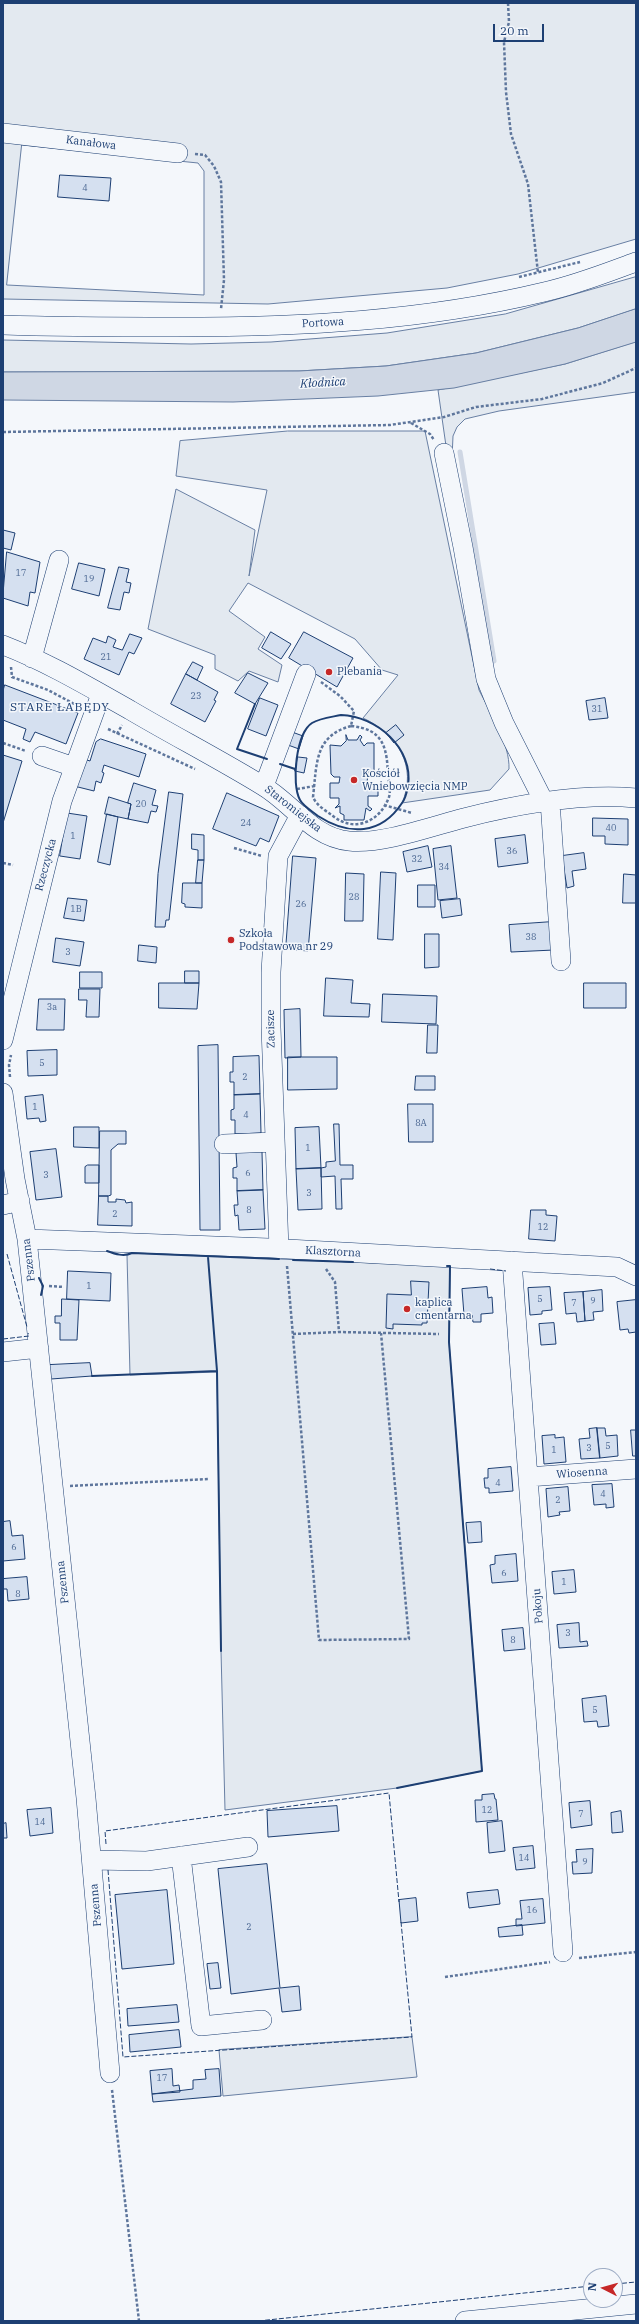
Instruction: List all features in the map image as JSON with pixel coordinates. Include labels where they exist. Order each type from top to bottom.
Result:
[{"type":"street","name":"Kanałowa","points":[[3,133],[178,153]]},
{"type":"street","name":"Portowa","points":[[3,325],[60,327],[213,327],[334,324],[418,315],[496,302],[579,282],[636,262]]},
{"type":"street","points":[[444,453],[463,547],[486,679],[504,723],[547,802],[561,961]]},
{"type":"street","points":[[32,658],[59,560]]},
{"type":"street","name":"Staromiejska","points":[[3,645],[32,658],[101,694],[264,786],[328,836],[357,842],[385,838],[469,817],[547,802],[585,798],[636,798]]},
{"type":"street","points":[[264,786],[306,674]]},
{"type":"street","name":"Rzeczycka","points":[[3,1040],[58,816],[101,694]]},
{"type":"street","points":[[42,756],[74,767]]},
{"type":"street","name":"Zacisze","points":[[284,1253],[275,1142],[270,1027],[271,972],[278,856],[300,815]]},
{"type":"street","name":"Pszenna","points":[[3,1093],[11,1203],[27,1239],[39,1348],[92,1860],[110,2073]]},
{"type":"street","points":[[224,1144],[275,1142]]},
{"type":"street","name":"Klasztorna","points":[[27,1239],[284,1253],[326,1251],[617,1267],[636,1276]]},
{"type":"street","name":"Pokoju","points":[[512,1261],[564,1956]]},
{"type":"street","points":[[3,1352],[39,1348]]},
{"type":"street","name":"Wiosenna","points":[[528,1477],[636,1469]]},
{"type":"street","points":[[92,1860],[147,1861],[248,1847]]},
{"type":"street","points":[[180,1856],[201,2026],[262,2020]]},
{"type":"street","points":[[466,2321],[636,2304]]},
{"type":"path","points":[[508,3],[510,22],[504,42],[506,92],[510,134],[528,184],[538,273],[517,278]]},
{"type":"path","points":[[178,153],[205,155],[214,166],[221,182],[224,280],[221,309],[228,309]]},
{"type":"path","points":[[3,432],[382,425],[444,418],[476,408],[542,399],[603,384],[636,368]]},
{"type":"path","points":[[411,422],[430,434],[444,453]]},
{"type":"path","points":[[10,663],[12,678],[48,690],[84,709]]},
{"type":"path","points":[[306,674],[333,690],[354,711],[351,726]]},
{"type":"path","points":[[117,734],[124,721]]},
{"type":"path","points":[[351,726],[372,732],[381,740],[386,749],[389,796],[384,805],[370,822],[355,825],[343,822],[314,800],[314,786],[321,746],[332,734],[351,726]]},
{"type":"path","points":[[105,727],[117,734],[202,772]]},
{"type":"path","points":[[3,743],[42,756]]},
{"type":"path","points":[[304,788],[314,786]]},
{"type":"path","points":[[384,805],[419,815]]},
{"type":"path","points":[[234,848],[268,856]]},
{"type":"path","points":[[3,863],[13,865]]},
{"type":"path","points":[[326,1251],[326,1271],[335,1282],[339,1332]]},
{"type":"path","points":[[284,1253],[293,1334],[319,1640],[409,1638],[380,1333]]},
{"type":"path","points":[[293,1334],[339,1332],[439,1334]]},
{"type":"path","points":[[53,1487],[209,1479]]},
{"type":"path","points":[[445,1977],[564,1956],[636,1952]]},
{"type":"path","points":[[110,2073],[139,2321]]},
{"type":"shaded area","points":[[3,3],[636,3],[636,239],[518,274],[447,288],[268,304],[3,299]],"holes":[[[22,145],[198,163],[204,171],[204,295],[7,285]]]},
{"type":"shaded area","points":[[636,277],[636,309],[578,328],[476,353],[386,366],[299,371],[3,372],[3,340],[191,344],[271,342],[387,333],[505,314]]},
{"type":"shaded area","points":[[636,342],[636,392],[499,411],[465,419],[457,427],[453,436],[451,481],[438,390],[565,364]]},
{"type":"shaded area","points":[[288,431],[425,431],[479,690],[503,739],[508,759],[509,769],[490,790],[402,803],[406,789],[407,776],[406,764],[401,753],[386,733],[363,718],[398,675],[382,670],[355,639],[248,583],[229,611],[265,637],[258,649],[282,665],[278,682],[249,671],[238,681],[215,669],[215,655],[148,629],[176,489],[255,530],[249,576],[267,490],[176,476],[180,441]]},
{"type":"shaded area","points":[[132,1253],[450,1266],[449,1342],[482,1771],[397,1788],[225,1810],[217,1372],[130,1375],[127,1255]]},
{"type":"shaded area","points":[[412,2037],[417,2077],[223,2096],[219,2050]]},
{"type":"water","name":"Kłodnica","points":[[636,309],[636,342],[565,364],[454,388],[378,396],[233,402],[3,400],[3,372],[299,371],[386,366],[476,353],[578,328]]},
{"type":"building","points":[[60,175],[111,178],[109,201],[58,197]]},
{"type":"building","points":[[3,530],[15,533],[11,550],[3,548]]},
{"type":"building","points":[[7,552],[40,562],[35,593],[30,592],[28,606],[3,598]]},
{"type":"building","points":[[79,563],[105,569],[99,596],[72,589]]},
{"type":"building","points":[[119,567],[129,569],[126,582],[131,583],[129,593],[124,592],[120,610],[108,608]]},
{"type":"building","points":[[271,632],[291,644],[281,659],[262,648]]},
{"type":"building","name":"Plebania","points":[[304,632],[353,658],[337,687],[289,658]]},
{"type":"building","points":[[130,634],[142,638],[134,654],[129,652],[119,675],[84,659],[93,638],[106,643],[108,636],[116,640],[113,647],[122,650]]},
{"type":"building","points":[[193,662],[203,667],[197,680],[186,674]]},
{"type":"building","points":[[248,673],[268,683],[255,704],[235,693]]},
{"type":"building","points":[[186,674],[218,692],[214,700],[216,701],[205,722],[171,704]]},
{"type":"building","points":[[5,685],[78,713],[66,744],[35,732],[30,742],[23,739],[26,729],[3,720],[3,691]]},
{"type":"building","points":[[260,698],[278,705],[266,736],[248,729]]},
{"type":"building","points":[[605,698],[608,718],[589,720],[586,701]]},
{"type":"building","points":[[396,725],[404,735],[394,743],[386,733]]},
{"type":"building","points":[[292,732],[303,736],[299,749],[288,745]]},
{"type":"building","name":"Kościół Wniebowzięcia NMP","points":[[346,735],[348,740],[357,740],[360,735],[362,737],[360,740],[364,746],[367,743],[374,743],[374,771],[368,771],[367,784],[378,784],[378,796],[368,796],[368,806],[372,809],[370,811],[366,808],[364,820],[344,820],[344,815],[340,813],[340,806],[335,808],[339,804],[339,798],[330,798],[330,783],[339,783],[340,777],[334,777],[331,774],[330,745],[341,746],[346,741]]},
{"type":"building","points":[[101,739],[146,754],[139,777],[104,765],[102,772],[104,773],[101,783],[96,781],[94,791],[74,786],[84,759],[90,761],[96,742]]},
{"type":"building","points":[[3,755],[22,761],[3,823]]},
{"type":"building","points":[[298,757],[307,758],[304,773],[295,771]]},
{"type":"building","points":[[134,783],[156,790],[152,805],[158,806],[156,812],[151,811],[148,823],[128,819],[131,804],[128,803]]},
{"type":"building","points":[[169,792],[183,794],[169,920],[166,920],[165,927],[155,927],[158,874]]},
{"type":"building","points":[[227,793],[279,816],[269,842],[260,838],[256,846],[213,829]]},
{"type":"building","points":[[109,797],[131,804],[128,819],[105,814]]},
{"type":"building","points":[[67,813],[87,816],[80,859],[60,856]]},
{"type":"building","points":[[107,814],[118,817],[110,865],[98,862]]},
{"type":"building","points":[[593,818],[628,819],[628,845],[605,844],[605,836],[593,836]]},
{"type":"building","points":[[192,834],[204,835],[204,860],[198,860],[198,850],[192,849]]},
{"type":"building","points":[[525,835],[528,863],[498,867],[495,839]]},
{"type":"building","points":[[428,846],[432,867],[407,872],[403,852]]},
{"type":"building","points":[[451,846],[457,898],[438,900],[433,849]]},
{"type":"building","points":[[584,853],[586,869],[572,871],[574,886],[567,888],[562,856]]},
{"type":"building","points":[[293,856],[316,858],[308,951],[286,949]]},
{"type":"building","points":[[198,860],[204,860],[202,883],[196,883]]},
{"type":"building","points":[[381,872],[396,873],[393,940],[378,939]]},
{"type":"building","points":[[346,873],[364,874],[363,921],[345,921]]},
{"type":"building","points":[[624,874],[636,875],[636,903],[623,903]]},
{"type":"building","points":[[183,883],[202,883],[202,908],[185,907],[185,904],[182,903]]},
{"type":"building","points":[[418,885],[435,885],[435,907],[418,907]]},
{"type":"building","points":[[68,898],[87,900],[84,921],[64,918]]},
{"type":"building","points":[[460,899],[462,915],[442,918],[440,901]]},
{"type":"building","points":[[552,922],[554,950],[511,952],[509,925]]},
{"type":"building","points":[[425,934],[439,934],[439,967],[425,968]]},
{"type":"building","points":[[56,938],[84,942],[80,966],[53,962]]},
{"type":"building","points":[[139,945],[157,947],[156,963],[138,961]]},
{"type":"building","points":[[185,971],[199,971],[199,983],[185,983]]},
{"type":"building","points":[[80,972],[102,972],[102,988],[80,988]]},
{"type":"building","points":[[326,978],[353,980],[351,1003],[370,1004],[369,1017],[324,1016]]},
{"type":"building","points":[[159,983],[199,983],[197,1009],[159,1008]]},
{"type":"building","points":[[584,983],[626,983],[626,1008],[584,1008]]},
{"type":"building","points":[[79,989],[100,989],[99,1017],[86,1017],[87,1000],[79,1000]]},
{"type":"building","points":[[383,994],[437,996],[436,1024],[382,1022]]},
{"type":"building","points":[[39,999],[65,999],[64,1030],[37,1030]]},
{"type":"building","points":[[300,1009],[301,1057],[285,1058],[284,1010]]},
{"type":"building","points":[[428,1025],[438,1025],[437,1053],[427,1053]]},
{"type":"building","points":[[218,1045],[220,1230],[200,1230],[198,1046]]},
{"type":"building","points":[[57,1050],[57,1075],[28,1076],[27,1051]]},
{"type":"building","points":[[259,1056],[260,1094],[234,1095],[234,1082],[230,1082],[230,1072],[233,1072],[233,1057]]},
{"type":"building","points":[[288,1057],[337,1057],[337,1089],[288,1090]]},
{"type":"building","points":[[416,1076],[435,1076],[435,1090],[415,1090]]},
{"type":"building","points":[[260,1094],[261,1133],[235,1134],[235,1120],[231,1120],[231,1110],[234,1109],[234,1095]]},
{"type":"building","points":[[43,1095],[46,1121],[40,1122],[39,1118],[27,1119],[25,1097]]},
{"type":"building","points":[[408,1104],[433,1104],[433,1142],[409,1142]]},
{"type":"building","points":[[334,1124],[339,1124],[340,1165],[353,1165],[353,1179],[341,1179],[342,1209],[336,1209],[335,1176],[321,1177],[321,1168],[326,1167],[326,1162],[335,1161]]},
{"type":"building","points":[[74,1127],[99,1127],[99,1148],[74,1147]]},
{"type":"building","points":[[319,1127],[321,1168],[296,1169],[295,1128]]},
{"type":"building","points":[[100,1131],[126,1131],[126,1144],[118,1144],[111,1150],[111,1195],[108,1196],[99,1196]]},
{"type":"building","points":[[56,1149],[62,1197],[36,1200],[30,1152]]},
{"type":"building","points":[[262,1152],[263,1190],[237,1191],[237,1178],[233,1178],[233,1168],[237,1167],[236,1153]]},
{"type":"building","points":[[88,1165],[99,1165],[99,1183],[85,1183],[85,1167]]},
{"type":"building","points":[[321,1168],[322,1209],[298,1210],[296,1169]]},
{"type":"building","points":[[263,1190],[265,1229],[239,1230],[238,1215],[235,1216],[234,1205],[238,1205],[237,1191]]},
{"type":"building","points":[[99,1196],[108,1196],[108,1202],[116,1202],[116,1199],[125,1200],[126,1203],[132,1202],[132,1226],[98,1225]]},
{"type":"building","points":[[531,1210],[546,1210],[546,1215],[557,1216],[555,1241],[529,1239]]},
{"type":"building","points":[[68,1271],[111,1273],[110,1301],[67,1299]]},
{"type":"building","name":"kaplica cmentarna","points":[[411,1281],[429,1282],[427,1323],[422,1323],[422,1325],[393,1324],[393,1329],[386,1328],[387,1294],[411,1295]]},
{"type":"building","points":[[487,1287],[488,1298],[492,1297],[493,1313],[481,1314],[481,1322],[473,1322],[472,1315],[464,1315],[462,1289]]},
{"type":"building","points":[[550,1287],[552,1310],[542,1311],[542,1314],[530,1315],[528,1288]]},
{"type":"building","points":[[602,1290],[603,1311],[593,1312],[594,1320],[585,1321],[583,1292]]},
{"type":"building","points":[[583,1292],[585,1321],[577,1322],[576,1313],[566,1314],[564,1293]]},
{"type":"building","points":[[62,1299],[79,1300],[77,1340],[60,1340],[60,1323],[55,1323],[55,1316],[61,1316]]},
{"type":"building","points":[[636,1300],[636,1332],[629,1333],[628,1329],[620,1330],[617,1302]]},
{"type":"building","points":[[554,1323],[556,1344],[541,1345],[539,1324]]},
{"type":"building","points":[[90,1363],[92,1376],[51,1379],[49,1365]]},
{"type":"building","points":[[597,1428],[605,1428],[606,1436],[617,1435],[618,1456],[600,1458]]},
{"type":"building","points":[[597,1428],[600,1458],[581,1459],[579,1439],[590,1438],[589,1429]]},
{"type":"building","points":[[631,1430],[636,1430],[636,1456],[633,1456]]},
{"type":"building","points":[[555,1435],[555,1438],[564,1437],[566,1462],[544,1464],[542,1436]]},
{"type":"building","points":[[511,1467],[513,1491],[489,1493],[489,1488],[485,1488],[484,1478],[488,1478],[488,1469]]},
{"type":"building","points":[[612,1484],[614,1507],[606,1508],[606,1504],[594,1505],[592,1485]]},
{"type":"building","points":[[568,1487],[570,1511],[559,1512],[560,1515],[548,1517],[546,1489]]},
{"type":"building","points":[[10,1521],[12,1536],[23,1535],[25,1559],[3,1561],[3,1522]]},
{"type":"building","points":[[481,1522],[482,1542],[468,1543],[466,1523]]},
{"type":"building","points":[[516,1554],[518,1581],[492,1583],[490,1565],[495,1564],[495,1556]]},
{"type":"building","points":[[574,1570],[576,1592],[554,1594],[552,1572]]},
{"type":"building","points":[[27,1577],[29,1599],[8,1601],[7,1589],[3,1589],[3,1579]]},
{"type":"building","points":[[579,1623],[580,1642],[587,1641],[588,1646],[559,1648],[557,1625]]},
{"type":"building","points":[[523,1628],[525,1649],[504,1651],[502,1630]]},
{"type":"building","points":[[606,1696],[609,1726],[598,1727],[597,1721],[584,1722],[582,1699]]},
{"type":"building","points":[[494,1794],[496,1799],[498,1820],[476,1822],[475,1800],[482,1800],[482,1795]]},
{"type":"building","points":[[590,1801],[592,1825],[571,1828],[569,1803]]},
{"type":"building","points":[[337,1806],[339,1831],[268,1837],[267,1811]]},
{"type":"building","points":[[51,1808],[53,1833],[30,1836],[27,1810]]},
{"type":"building","points":[[621,1811],[623,1832],[612,1833],[611,1813]]},
{"type":"building","points":[[502,1821],[505,1851],[489,1853],[487,1823]]},
{"type":"building","points":[[6,1823],[7,1838],[3,1838],[3,1824]]},
{"type":"building","points":[[533,1846],[535,1868],[516,1870],[513,1848]]},
{"type":"building","points":[[593,1849],[592,1873],[573,1874],[572,1862],[577,1862],[576,1850]]},
{"type":"building","points":[[267,1864],[280,1988],[299,1986],[301,2010],[282,2012],[279,1988],[231,1994],[218,1869]]},
{"type":"building","points":[[167,1890],[174,1964],[122,1969],[115,1895]]},
{"type":"building","points":[[498,1890],[500,1904],[469,1908],[467,1893]]},
{"type":"building","points":[[416,1898],[418,1921],[401,1923],[399,1900]]},
{"type":"building","points":[[543,1899],[545,1923],[516,1926],[516,1919],[522,1919],[520,1901]]},
{"type":"building","points":[[522,1925],[523,1935],[499,1937],[498,1928]]},
{"type":"building","points":[[218,1963],[221,1988],[210,1989],[207,1964]]},
{"type":"building","points":[[177,2005],[179,2022],[128,2026],[127,2009]]},
{"type":"building","points":[[179,2030],[181,2047],[130,2052],[129,2035]]},
{"type":"building","points":[[172,2069],[173,2086],[179,2085],[180,2092],[152,2094],[150,2071]]},
{"type":"building","points":[[219,2069],[221,2096],[153,2102],[152,2094],[193,2089],[193,2080],[206,2079],[205,2070]]},
{"type":"waterway","points":[[460,452],[494,661]]},
{"type":"fence","points":[[7,1254],[27,1327]]},
{"type":"fence","points":[[490,1269],[506,1271]]},
{"type":"fence","points":[[3,1339],[29,1336],[28,1333]]},
{"type":"fence","points":[[106,1844],[105,1831],[389,1793],[399,1902]]},
{"type":"fence","points":[[108,1870],[123,2057],[412,2037],[401,1922]]},
{"type":"fence","points":[[623,2283],[636,2282]]},
{"type":"fence","points":[[258,2321],[583,2287]]},
{"type":"wall","points":[[255,704],[237,749],[267,759]]},
{"type":"wall","points":[[341,715],[367,721],[390,737],[399,747],[405,759],[408,772],[408,786],[406,794],[402,803],[394,814],[384,821],[364,829],[341,827],[318,816],[301,802],[297,793],[297,759],[302,737],[312,723],[341,715]]},
{"type":"wall","points":[[280,764],[295,769]]},
{"type":"wall","points":[[107,1251],[123,1255],[132,1253],[279,1259]]},
{"type":"wall","points":[[208,1257],[217,1371],[221,1651]]},
{"type":"wall","points":[[293,1260],[353,1262]]},
{"type":"wall","points":[[397,1788],[482,1771],[449,1342],[450,1266],[447,1266]]},
{"type":"wall","points":[[39,1278],[43,1286],[41,1295]]},
{"type":"wall","points":[[92,1376],[217,1371]]},
{"type":"place","name":"Plebania","points":[[329,672]]},
{"type":"place","name":"Kościół Wniebowzięcia NMP","points":[[354,780]]},
{"type":"place","name":"Szkoła Podstawowa nr 29","points":[[231,940]]},
{"type":"place","name":"kaplica cmentarna","points":[[407,1309]]},
{"type":"district","name":"STARE ŁABĘDY","points":[[60,708]]}]
